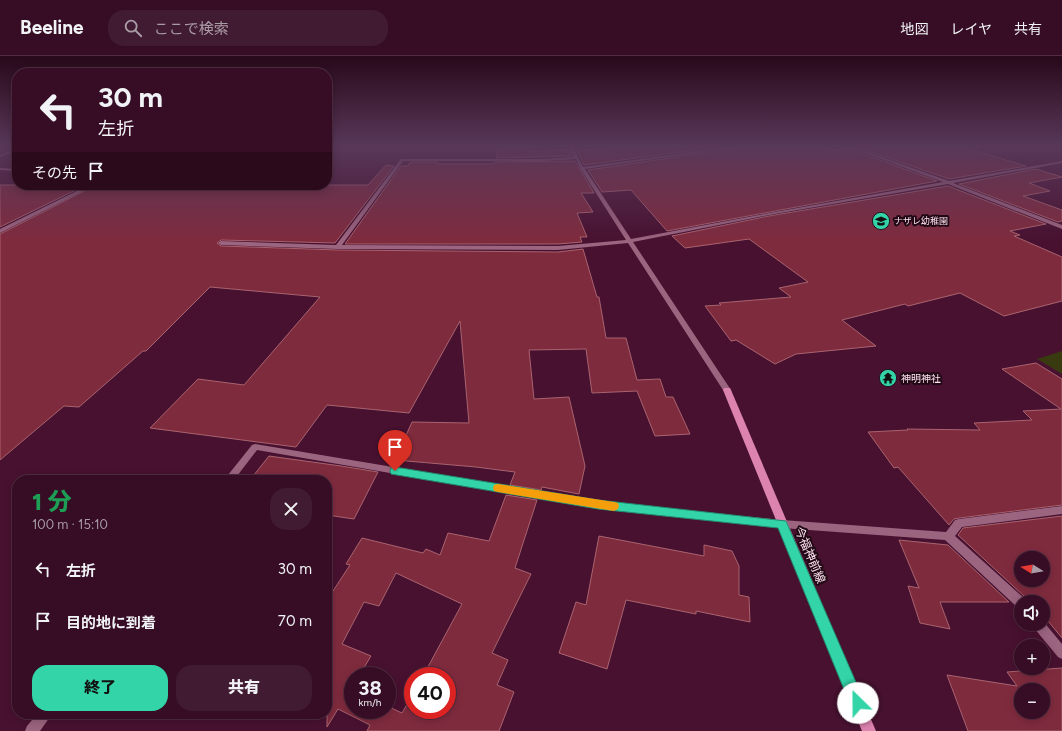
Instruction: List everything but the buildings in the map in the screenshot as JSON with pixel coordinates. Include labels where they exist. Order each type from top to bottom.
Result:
[{"type":"street","points":[[338,247],[389,178]]},
{"type":"street","points":[[588,178],[727,390]]},
{"type":"street","points":[[936,178],[1062,227]]},
{"type":"street","points":[[221,243],[338,247],[558,248],[630,241],[974,178]]},
{"type":"street","points":[[0,231],[83,190]]},
{"type":"street","name":"今福神前線","points":[[727,390],[869,731]]},
{"type":"street","points":[[233,475],[255,447],[598,505],[782,524],[948,536],[1014,597]]},
{"type":"street","points":[[948,536],[959,523],[1062,510]]},
{"type":"street","points":[[1044,631],[1062,653]]},
{"type":"street","points":[[32,731],[41,719]]},
{"type":"shaded area","points":[[1062,351],[1062,374],[1037,359]]},
{"type":"slow traffic","points":[[498,488],[598,505],[614,506]]},
{"type":"place","name":"ナザレ幼稚園","points":[[881,221]]},
{"type":"place","name":"神明神社","points":[[888,378]]},
{"type":"route","points":[[395,471],[598,505],[782,524],[858,703]]}]
